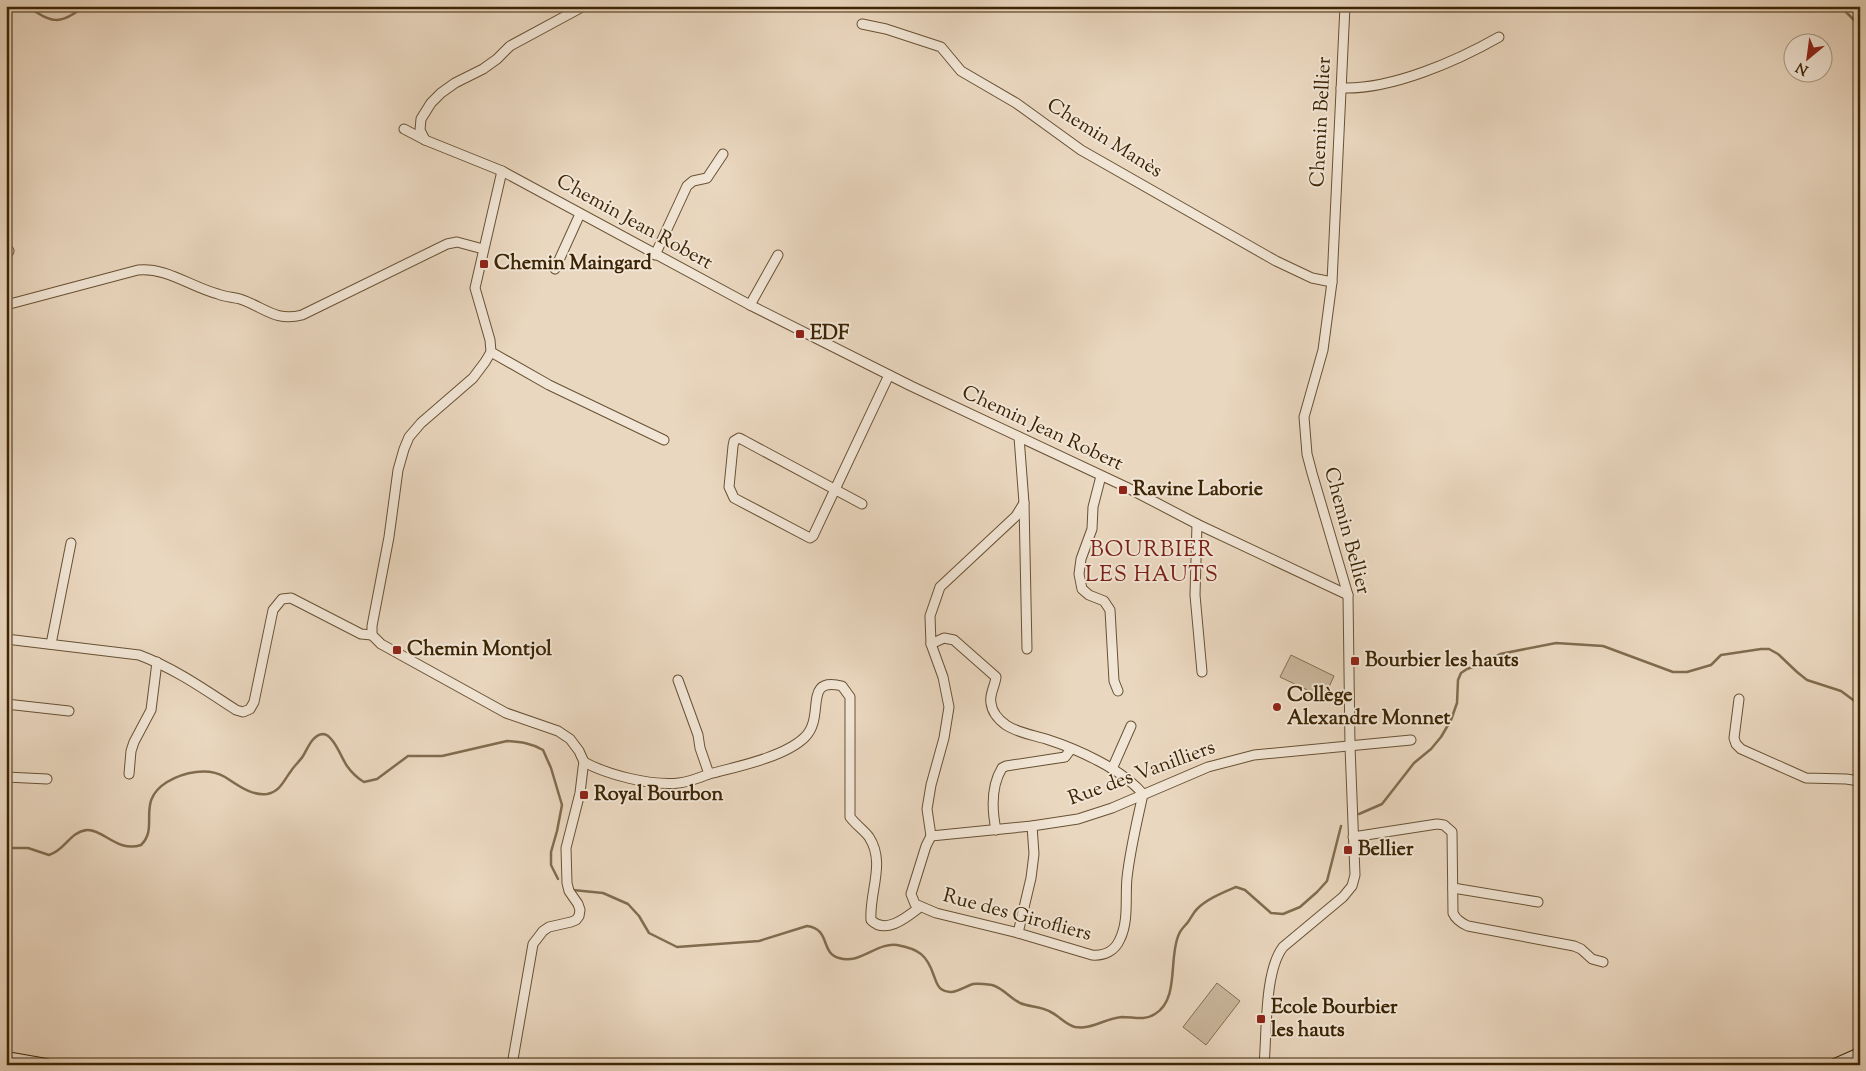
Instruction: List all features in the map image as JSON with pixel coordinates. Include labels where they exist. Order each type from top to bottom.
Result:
[{"type":"street","points":[[425,140],[420,130],[421,119],[431,103],[441,93],[455,83],[483,69],[510,46],[584,6]]},
{"type":"street","name":"Chemin Bellier","points":[[1264,1065],[1270,983],[1278,954],[1283,947],[1342,897],[1352,886],[1355,875],[1350,746],[1348,595],[1307,454],[1304,422],[1306,406],[1323,350],[1332,282],[1345,6]]},
{"type":"street","name":"Chemin Manès","points":[[862,24],[886,29],[941,47],[960,71],[1016,103],[1081,150],[1276,261],[1312,278],[1332,282]]},
{"type":"street","points":[[1341,88],[1376,86],[1427,70],[1469,54],[1499,36]]},
{"type":"street","name":"Chemin Jean Robert","points":[[404,128],[425,140],[502,171],[655,255],[889,375],[1348,595]]},
{"type":"street","points":[[655,255],[688,186],[693,181],[709,176],[723,154]]},
{"type":"street","points":[[372,635],[372,626],[389,537],[398,470],[409,437],[421,423],[473,378],[491,352],[490,340],[475,288],[502,171]]},
{"type":"street","points":[[556,270],[580,214]]},
{"type":"street","points":[[6,305],[146,269],[163,273],[217,294],[240,299],[283,317],[293,317],[302,315],[447,244],[457,242],[483,249]]},
{"type":"street","points":[[6,246],[9,251],[6,257]]},
{"type":"street","points":[[750,305],[778,255]]},
{"type":"street","points":[[491,352],[548,385],[664,440]]},
{"type":"street","points":[[862,504],[836,488],[739,438],[734,441],[729,487],[734,498],[804,537],[810,538],[814,536],[836,488],[889,375]]},
{"type":"street","points":[[1019,437],[1024,503],[1027,650]]},
{"type":"street","points":[[1101,476],[1093,507],[1092,529],[1081,559],[1079,582],[1085,592],[1104,601],[1110,610],[1114,682],[1118,691]]},
{"type":"street","points":[[932,836],[927,809],[931,785],[947,725],[949,707],[943,678],[931,644],[930,616],[940,587],[1016,516],[1024,503]]},
{"type":"street","points":[[1197,524],[1195,596],[1202,672]]},
{"type":"street","points":[[51,644],[71,543]]},
{"type":"street","points":[[6,639],[139,655],[181,674],[236,710],[243,712],[250,709],[254,702],[274,610],[282,598],[291,598],[360,634],[372,635],[381,644],[399,655],[506,713],[558,731],[570,739],[584,762],[580,793],[566,848],[567,883],[578,904],[579,916],[571,922],[549,927],[543,931],[534,944],[512,1065]]},
{"type":"street","points":[[931,644],[944,638],[954,640],[996,677],[991,704],[998,717],[1007,725],[1018,731],[1071,749],[1112,769],[1136,786],[1143,794]]},
{"type":"street","points":[[129,774],[131,751],[134,742],[151,710],[158,662]]},
{"type":"street","points":[[678,680],[698,735],[700,748],[709,774]]},
{"type":"street","points":[[584,762],[626,778],[662,783],[678,783],[692,780],[753,763],[787,748],[805,737],[815,718],[816,692],[820,687],[830,683],[842,686],[850,697],[850,817],[868,835],[876,851],[877,865],[871,920],[888,926],[902,921],[920,907]]},
{"type":"street","points":[[1739,699],[1734,738],[1736,744],[1741,748],[1801,777],[1860,781]]},
{"type":"street","points":[[6,704],[69,711]]},
{"type":"street","points":[[1112,769],[1131,726]]},
{"type":"street","name":"Rue des Vanilliers","points":[[932,836],[1032,826],[1086,816],[1112,808],[1208,767],[1254,754],[1411,740]]},
{"type":"street","points":[[996,830],[993,804],[994,791],[1002,768],[1065,758],[1071,749]]},
{"type":"street","points":[[6,777],[47,779]]},
{"type":"street","name":"Rue des Girofliers","points":[[932,836],[926,846],[911,894],[912,899],[920,907],[936,913],[1018,933],[1099,956],[1112,950],[1124,930],[1130,853],[1143,794]]},
{"type":"street","points":[[1353,837],[1437,824],[1444,825],[1452,832],[1453,913],[1455,918],[1468,926],[1574,946],[1581,949],[1592,959],[1603,962]]},
{"type":"street","points":[[1018,933],[1032,870],[1034,854],[1032,826]]},
{"type":"street","points":[[1453,888],[1538,902]]},
{"type":"street","points":[[1835,1065],[1860,1054]]},
{"type":"street","points":[[6,1058],[46,1065]]},
{"type":"shaded area","points":[[1291,655],[1334,676],[1324,698],[1280,677]]},
{"type":"shaded area","points":[[1217,983],[1240,1001],[1206,1045],[1183,1027]]},
{"type":"waterway","points":[[26,6],[50,19],[56,20],[68,17],[86,6]]},
{"type":"waterway","points":[[144,6],[158,6]]},
{"type":"waterway","points":[[1840,6],[1860,26]]},
{"type":"waterway","name":"Ravine Laborie","points":[[1359,814],[1382,804],[1414,763],[1431,749],[1441,737],[1451,720],[1457,703],[1458,680],[1461,673],[1500,654],[1556,643],[1603,646],[1673,672],[1687,672],[1711,665],[1721,655],[1769,649],[1778,654],[1807,680],[1841,691],[1860,705]]},
{"type":"waterway","name":"Ravine Laborie","points":[[6,848],[28,848],[49,855],[55,853],[76,834],[87,830],[99,833],[125,846],[141,845],[149,830],[152,798],[157,790],[167,782],[188,773],[211,772],[225,777],[250,792],[271,793],[281,785],[302,758],[313,739],[323,734],[327,735],[337,747],[349,769],[364,782],[377,779],[408,756],[442,756],[507,741],[526,743],[543,750],[551,768],[562,805],[551,852],[551,865],[558,879]]},
{"type":"waterway","name":"Ravine Laborie","points":[[573,890],[603,893],[628,904],[639,916],[649,933],[677,947],[759,941],[807,926],[819,932],[823,936],[829,951],[839,958],[854,959],[890,945],[905,947],[917,951],[925,958],[938,985],[945,991],[953,992],[973,984],[992,985],[1000,988],[1020,1003],[1046,1009],[1072,1026],[1087,1027],[1116,1018],[1151,1016],[1163,1007],[1171,988],[1174,954],[1180,932],[1194,912],[1215,896],[1236,887],[1245,890],[1271,913],[1283,914],[1300,907],[1327,881],[1341,826]]},
{"type":"place","name":"Chemin Maingard","points":[[484,264]]},
{"type":"place","name":"EDF","points":[[800,334]]},
{"type":"place","name":"Ravine Laborie","points":[[1123,490]]},
{"type":"place","name":"Chemin Montjol","points":[[397,650]]},
{"type":"place","name":"Bourbier les hauts","points":[[1355,661]]},
{"type":"place","name":"Collège Alexandre Monnet","points":[[1277,707]]},
{"type":"place","name":"Royal Bourbon","points":[[584,795]]},
{"type":"place","name":"Bellier","points":[[1348,850]]},
{"type":"place","name":"Ecole Bourbier les hauts","points":[[1261,1019]]},
{"type":"district","name":"BOURBIER LES HAUTS","points":[[1152,564]]}]
